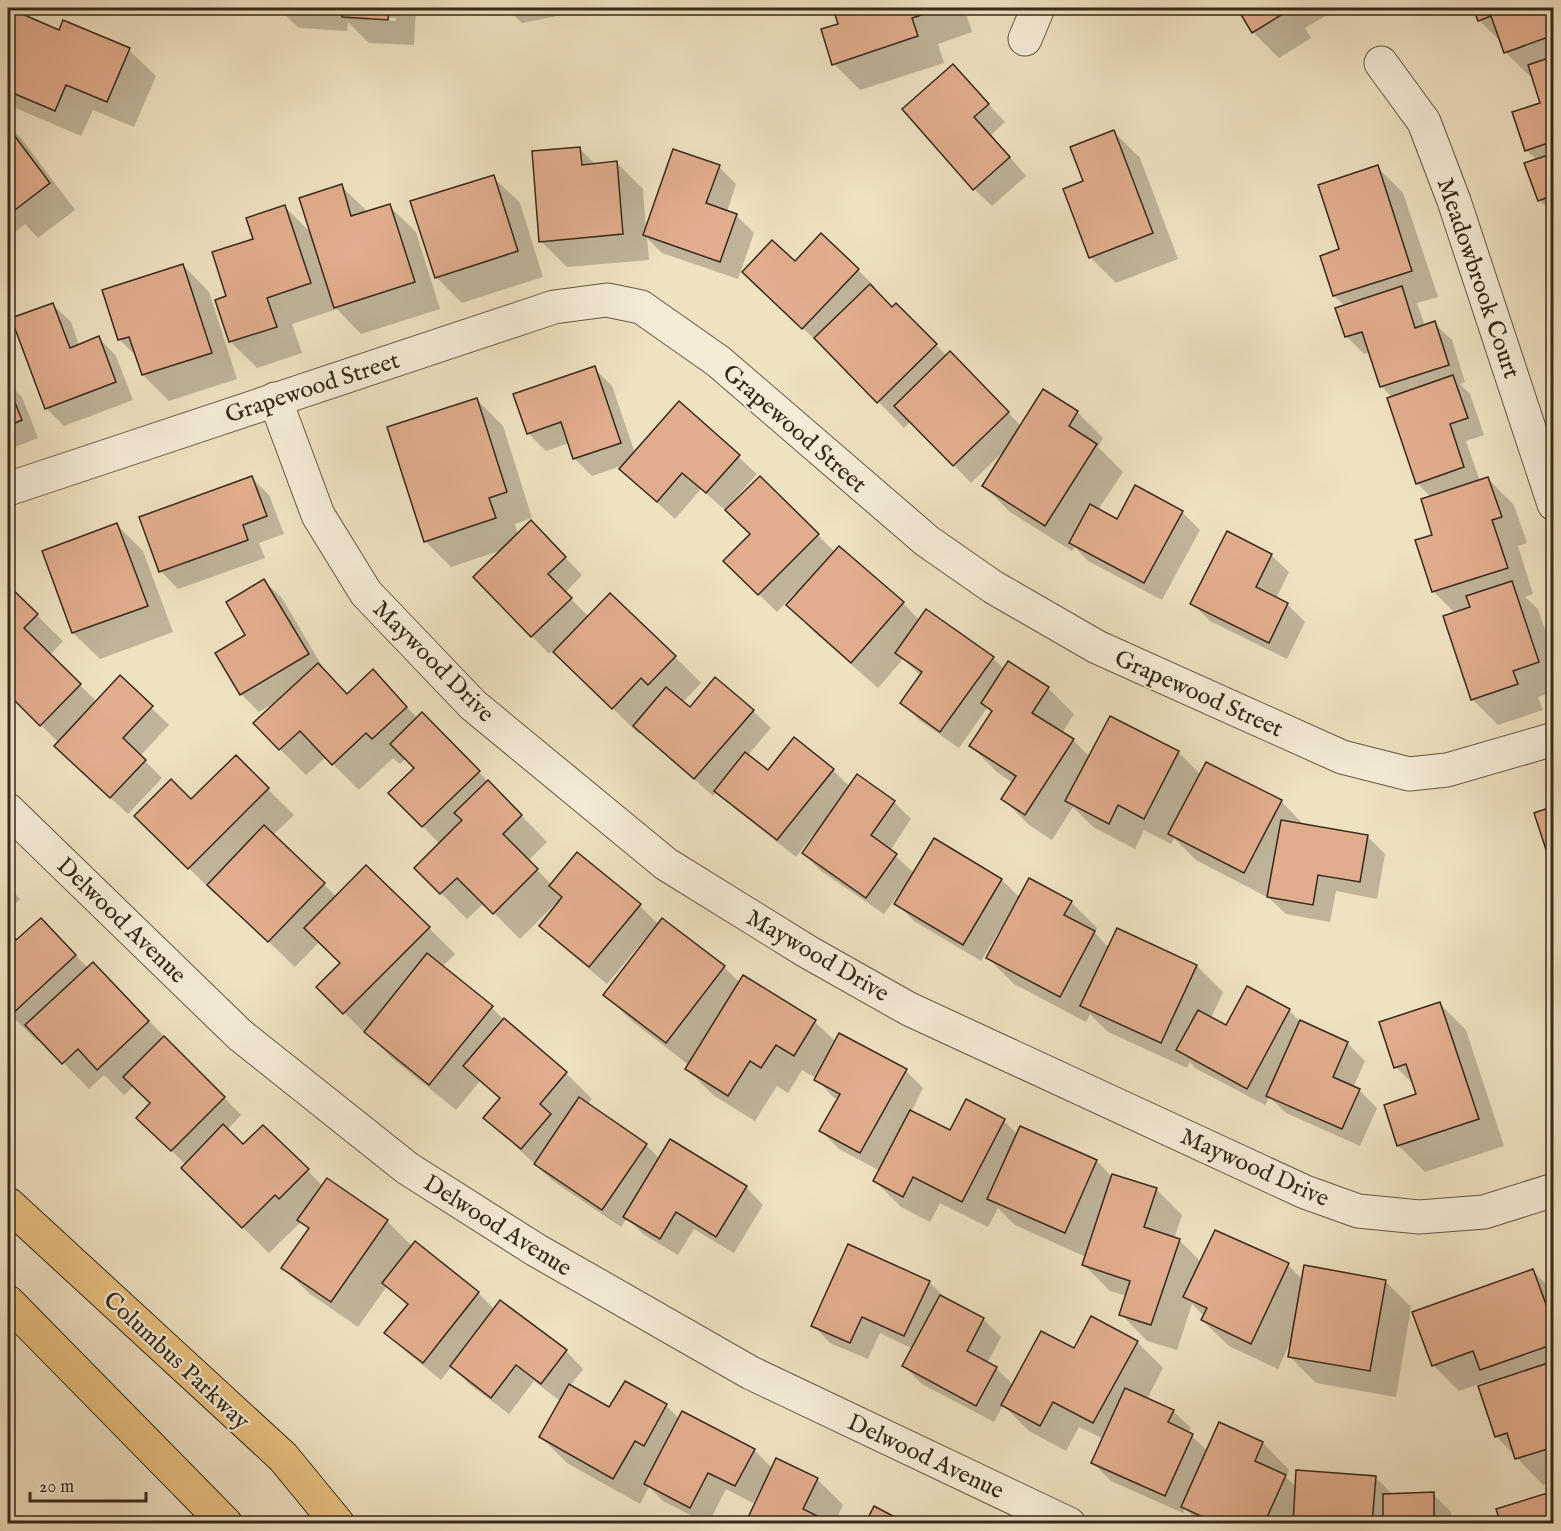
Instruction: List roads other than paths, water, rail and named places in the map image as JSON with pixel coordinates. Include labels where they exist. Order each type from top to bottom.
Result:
[{"type":"main road","name":"Columbus Parkway","points":[[8,1204],[284,1457],[338,1524]]},
{"type":"main road","points":[[8,1302],[226,1524]]},
{"type":"street","points":[[1025,39],[1038,8]]},
{"type":"street","name":"Meadowbrook Court","points":[[1382,63],[1424,122],[1454,201],[1554,504]]},
{"type":"street","name":"Grapewood Street","points":[[8,489],[554,307],[607,300],[641,307],[718,361],[927,541],[993,587],[1097,647],[1342,758],[1409,774],[1447,770],[1554,739]]},
{"type":"street","name":"Maywood Drive","points":[[275,399],[318,515],[366,593],[473,705],[666,864],[808,952],[909,1009],[1305,1191],[1358,1211],[1419,1217],[1484,1212],[1554,1190]]},
{"type":"street","name":"Delwood Avenue","points":[[8,810],[240,1035],[407,1168],[536,1250],[751,1373],[1069,1524]]}]
